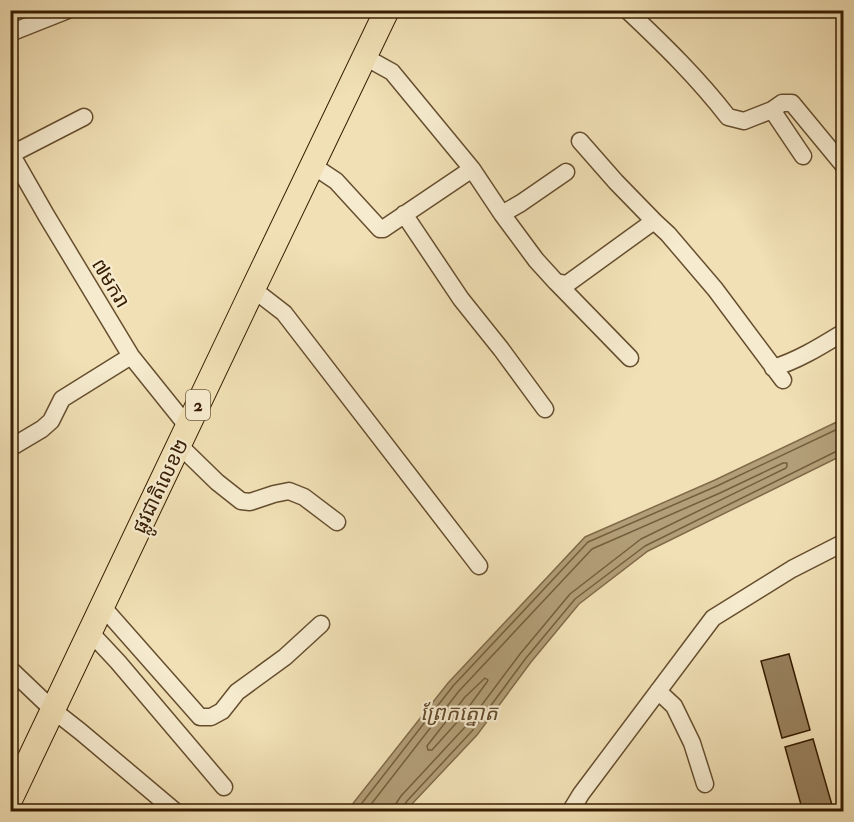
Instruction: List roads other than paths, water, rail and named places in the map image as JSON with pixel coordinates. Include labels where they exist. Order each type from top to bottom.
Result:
[{"type":"highway","name":"ផ្លូវជាតិលេខ២","points":[[10,800],[387,10]]},
{"type":"street","points":[[10,33],[68,10]]},
{"type":"street","points":[[627,10],[659,40],[709,93],[728,117],[744,121],[772,110],[782,103],[792,104],[843,166]]},
{"type":"street","points":[[365,57],[392,72],[472,169],[536,260],[630,358]]},
{"type":"street","points":[[772,110],[803,156]]},
{"type":"street","points":[[11,153],[84,117]]},
{"type":"street","points":[[580,141],[616,182],[668,234],[715,289],[778,374],[790,363],[843,332]]},
{"type":"street","name":"៧មករា","points":[[11,153],[131,356],[184,436],[218,482],[241,501],[250,502],[289,491],[304,497],[337,522]]},
{"type":"street","points":[[312,165],[336,181],[380,229],[472,169]]},
{"type":"street","points":[[502,214],[566,172]]},
{"type":"street","points":[[404,214],[461,299],[545,409]]},
{"type":"street","points":[[556,282],[567,284],[654,221]]},
{"type":"street","points":[[253,289],[284,313],[479,566]]},
{"type":"street","points":[[10,448],[51,421],[62,399],[131,356]]},
{"type":"street","points":[[570,812],[581,794],[713,618],[792,569],[843,544]]},
{"type":"street","points":[[102,606],[200,717],[211,717],[222,711],[237,692],[285,657],[321,624]]},
{"type":"street","points":[[90,632],[224,787]]},
{"type":"street","points":[[10,669],[53,710],[176,812]]},
{"type":"street","points":[[658,691],[674,706],[693,743],[705,784]]},
{"type":"water","name":"ព្រែកត្នោត","points":[[843,419],[843,455],[648,551],[579,604],[531,662],[477,735],[407,811],[347,811],[448,683],[585,537],[715,480]]}]
